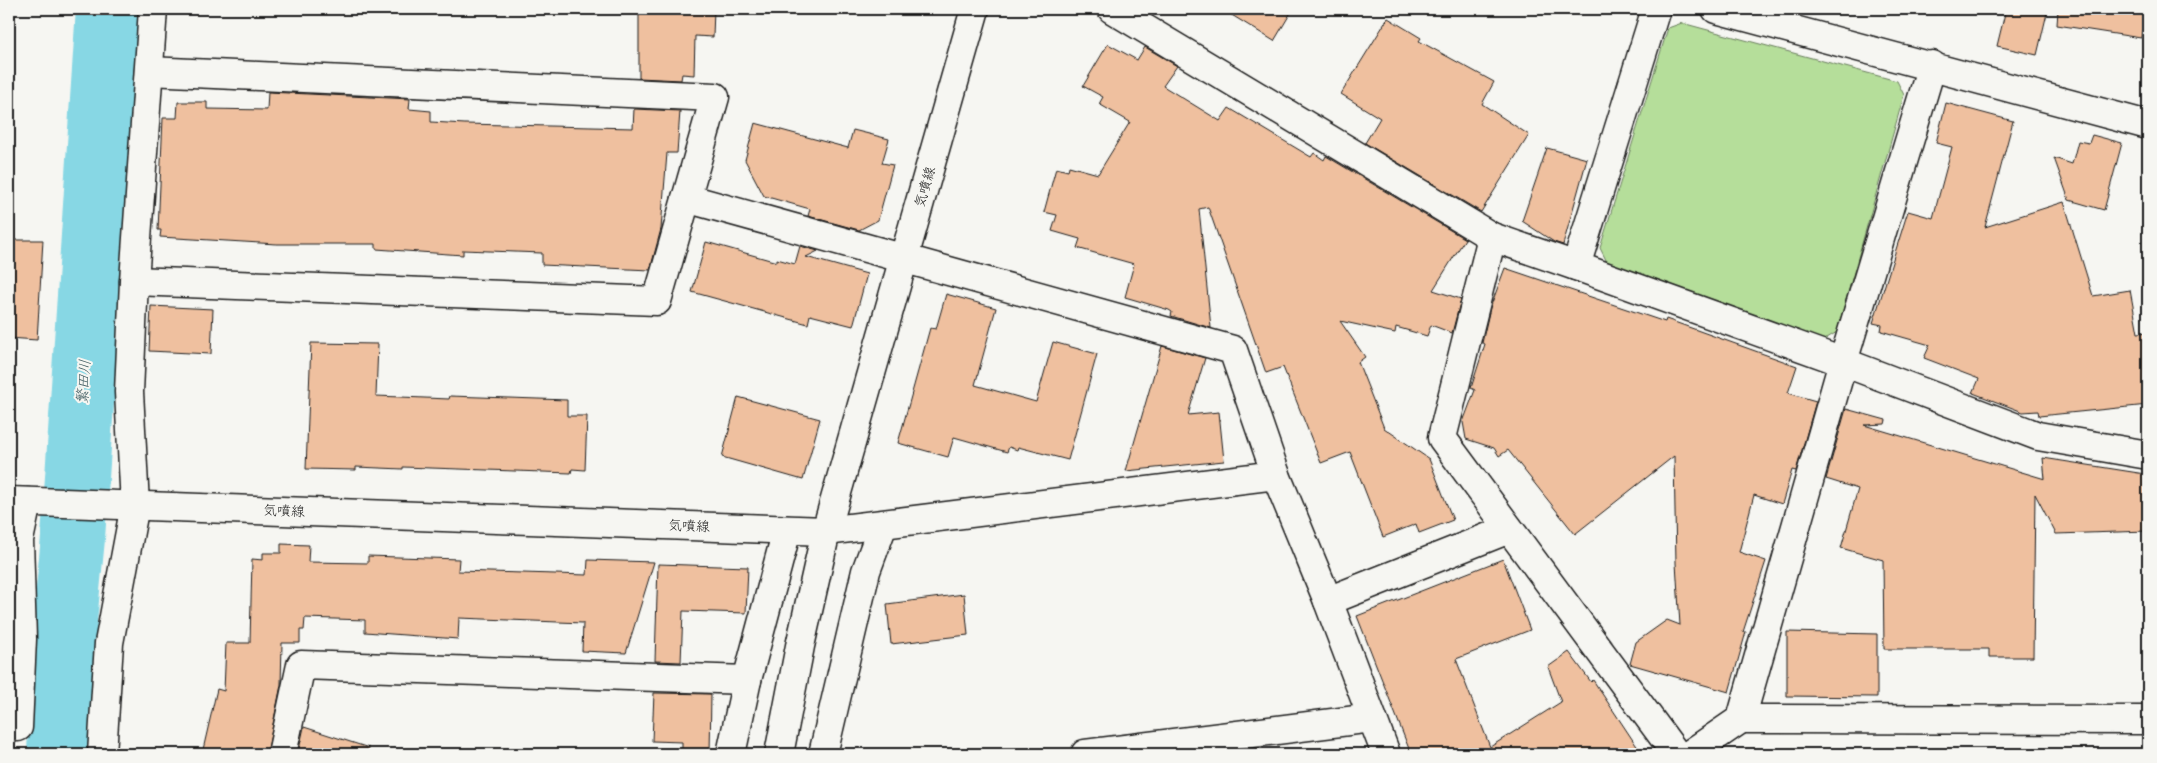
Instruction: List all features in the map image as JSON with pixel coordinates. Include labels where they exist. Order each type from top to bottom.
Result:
[{"type":"street","points":[[102,754],[109,643],[136,505],[129,392],[134,281],[153,9]]},
{"type":"street","name":"気噴線","points":[[18,502],[826,531],[975,9]]},
{"type":"street","points":[[1112,9],[1492,237],[1843,362],[2038,436],[2148,455]]},
{"type":"street","points":[[1576,266],[1656,9]]},
{"type":"street","points":[[1716,9],[2148,125]]},
{"type":"street","points":[[1741,719],[1843,362],[1932,66]]},
{"type":"street","points":[[134,281],[657,301],[714,97],[149,71]]},
{"type":"street","points":[[686,198],[1233,350],[1276,474],[1328,601],[1386,754]]},
{"type":"street","points":[[1492,237],[1442,438],[1676,754]]},
{"type":"street","points":[[779,754],[800,646],[826,531],[1276,474]]},
{"type":"street","points":[[9,724],[18,726],[22,639],[18,502]]},
{"type":"street","points":[[823,754],[866,571],[883,525]]},
{"type":"street","points":[[1328,601],[1509,529]]},
{"type":"street","points":[[731,754],[747,680],[788,530]]},
{"type":"street","points":[[282,754],[301,665],[747,680]]},
{"type":"street","points":[[1085,754],[1372,718]]},
{"type":"street","points":[[1690,754],[1741,719],[2148,720]]},
{"type":"green space","points":[[1682,23],[1897,81],[1904,95],[1837,332],[1822,341],[1607,262],[1600,248],[1668,28]]},
{"type":"building","points":[[639,9],[714,9],[713,37],[695,36],[694,75],[682,74],[681,80],[639,78]]},
{"type":"building","points":[[1222,9],[1293,9],[1274,41]]},
{"type":"building","points":[[2006,9],[2048,9],[2037,55],[1997,46]]},
{"type":"building","points":[[2058,9],[2146,9],[2141,38],[2057,25]]},
{"type":"building","points":[[1388,18],[1421,38],[1419,41],[1494,82],[1482,104],[1529,135],[1481,212],[1365,143],[1380,118],[1341,94]]},
{"type":"building","points":[[1108,44],[1137,60],[1145,47],[1177,66],[1163,86],[1220,121],[1229,108],[1311,157],[1314,153],[1324,160],[1326,156],[1465,239],[1433,290],[1461,299],[1452,333],[1431,325],[1427,336],[1396,327],[1395,333],[1340,321],[1365,357],[1358,362],[1384,428],[1429,459],[1453,520],[1419,533],[1416,524],[1383,537],[1350,452],[1321,463],[1283,367],[1266,373],[1208,207],[1199,209],[1211,328],[1171,316],[1172,312],[1169,310],[1125,297],[1134,264],[1077,248],[1080,239],[1052,231],[1057,215],[1044,212],[1056,168],[1068,171],[1069,166],[1098,174],[1130,122],[1099,104],[1103,97],[1083,86]]},
{"type":"building","points":[[268,92],[410,99],[409,109],[431,111],[431,122],[465,124],[633,128],[634,109],[680,111],[677,153],[667,153],[661,229],[650,270],[542,265],[542,253],[463,250],[463,255],[376,249],[376,244],[277,244],[160,237],[161,230],[158,230],[163,118],[177,118],[178,102],[207,102],[207,109],[267,110]]},
{"type":"building","points":[[1946,103],[2013,121],[1985,227],[2064,202],[2093,296],[2130,290],[2138,333],[2148,332],[2148,405],[2039,416],[2038,411],[2023,412],[1973,393],[1979,379],[1924,358],[1930,345],[1881,331],[1882,325],[1873,323],[1908,211],[1933,218],[1952,147],[1936,143]]},
{"type":"building","points":[[755,123],[848,148],[853,130],[889,139],[882,163],[893,165],[878,220],[859,230],[808,216],[810,209],[764,196],[745,160]]},
{"type":"building","points":[[2092,135],[2122,143],[2104,210],[2069,200],[2054,158],[2072,164],[2078,141],[2089,143]]},
{"type":"building","points":[[1547,148],[1587,159],[1563,245],[1554,242],[1522,221]]},
{"type":"building","points":[[9,240],[43,240],[37,340],[9,338]]},
{"type":"building","points":[[706,242],[777,262],[777,259],[795,264],[800,246],[818,251],[806,257],[867,274],[853,326],[810,315],[808,324],[692,292]]},
{"type":"building","points":[[1505,268],[1665,322],[1666,319],[1797,366],[1788,393],[1816,401],[1796,471],[1792,470],[1782,504],[1754,495],[1739,552],[1766,561],[1743,632],[1746,632],[1729,692],[1630,664],[1636,642],[1667,620],[1680,625],[1676,563],[1674,456],[1575,534],[1508,450],[1499,456],[1494,448],[1466,439],[1463,422],[1475,390],[1471,388],[1485,344],[1482,343],[1490,308]]},
{"type":"building","points":[[946,294],[996,308],[975,385],[1036,402],[1053,342],[1097,354],[1068,460],[1018,447],[1017,450],[1009,447],[1007,452],[954,437],[948,457],[898,443],[930,328],[936,329]]},
{"type":"building","points":[[151,306],[213,309],[211,354],[149,351]]},
{"type":"building","points":[[311,343],[378,344],[376,396],[449,399],[450,396],[567,400],[567,416],[587,416],[585,470],[572,469],[571,473],[403,467],[403,469],[356,467],[356,470],[306,469]]},
{"type":"building","points":[[1162,346],[1205,358],[1188,415],[1219,412],[1224,461],[1126,471]]},
{"type":"building","points":[[738,397],[820,419],[803,480],[722,457]]},
{"type":"building","points":[[1846,409],[1886,420],[1885,424],[1864,425],[2045,479],[2043,458],[2145,474],[2146,493],[2148,493],[2148,531],[2056,534],[2035,494],[2033,657],[1989,657],[1989,649],[1884,649],[1883,560],[1841,548],[1858,489],[1826,479]]},
{"type":"building","points":[[281,544],[309,545],[308,562],[368,563],[368,556],[459,559],[458,571],[587,575],[588,560],[654,562],[626,653],[582,651],[583,623],[459,618],[458,639],[365,632],[365,620],[305,618],[304,630],[300,630],[300,643],[282,643],[281,685],[267,754],[202,754],[217,689],[224,691],[226,643],[250,643],[252,559],[263,560],[263,553],[281,553]]},
{"type":"building","points":[[1503,559],[1530,630],[1456,659],[1490,747],[1561,702],[1548,667],[1569,652],[1591,682],[1593,680],[1642,754],[1411,754],[1357,616]]},
{"type":"building","points":[[658,564],[748,567],[746,613],[683,611],[681,662],[655,661]]},
{"type":"building","points":[[964,594],[968,635],[891,644],[887,604]]},
{"type":"building","points":[[1787,632],[1877,634],[1877,697],[1787,696]]},
{"type":"building","points":[[654,693],[711,694],[710,754],[682,754],[682,742],[652,741]]},
{"type":"building","points":[[304,727],[369,748],[368,754],[298,754]]},
{"type":"waterway","name":"繁田川","points":[[59,754],[64,631],[73,538],[108,9]]}]
